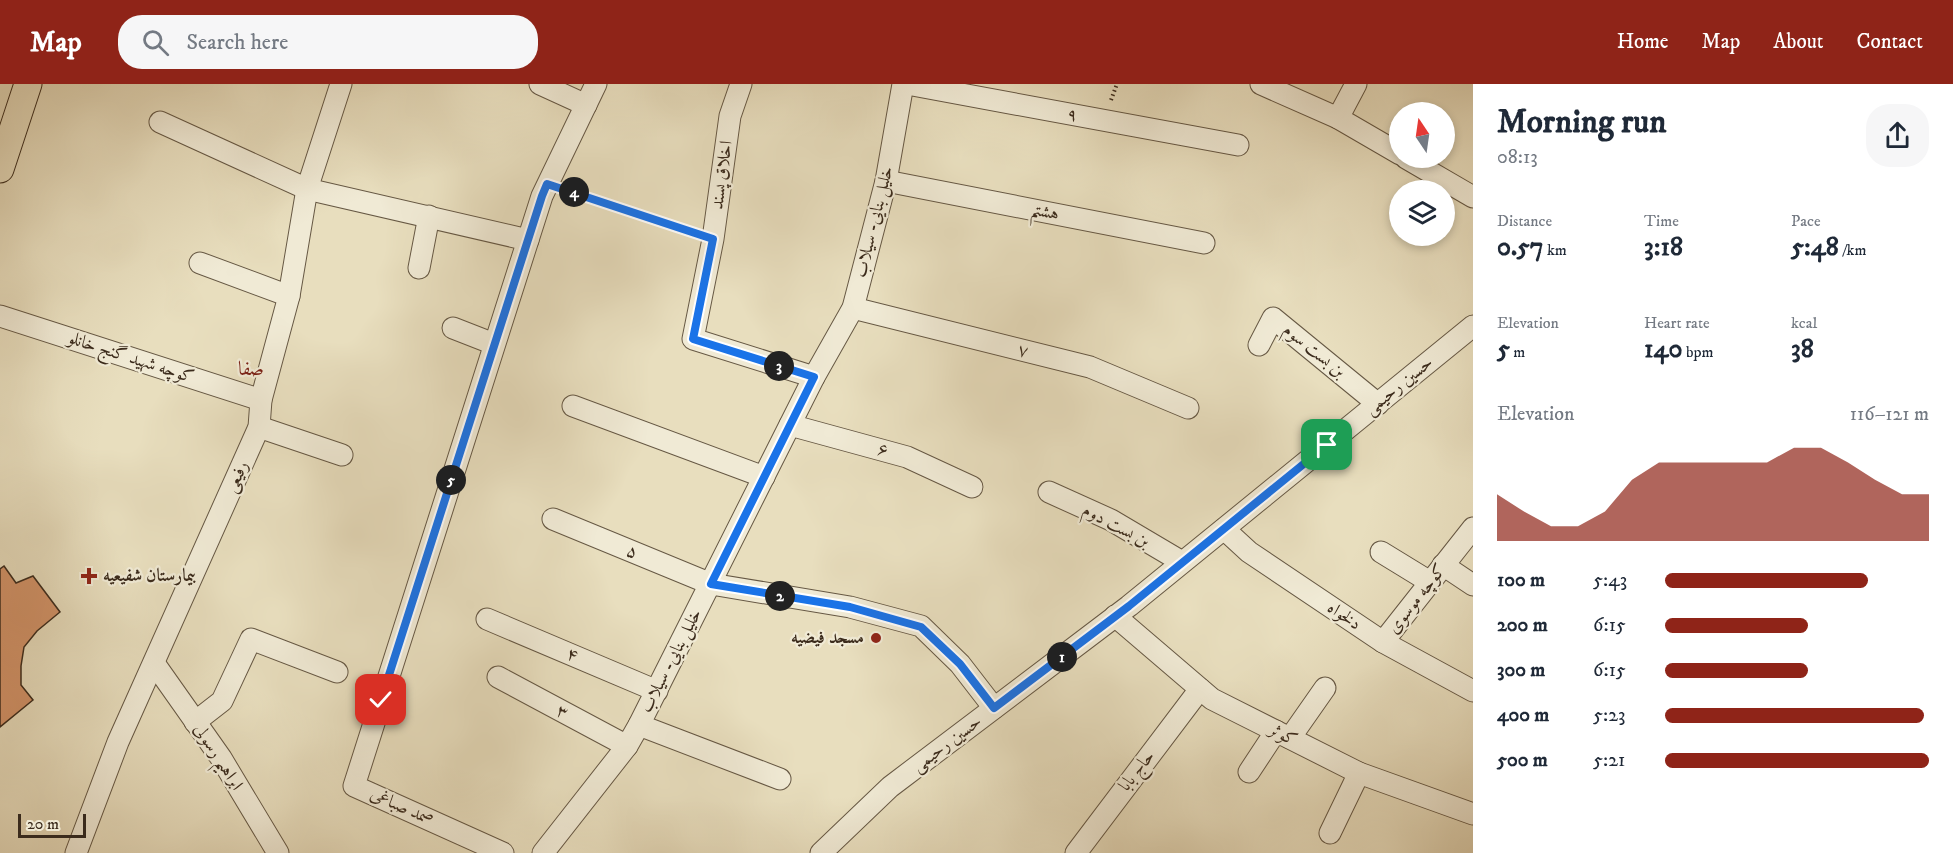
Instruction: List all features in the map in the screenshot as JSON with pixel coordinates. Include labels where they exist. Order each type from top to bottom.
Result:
[{"type":"main road","points":[[0,169],[5,139],[28,84]]},
{"type":"street","name":"رفیعی","points":[[76,853],[118,742],[260,427],[261,400],[289,296],[307,189],[341,84]]},
{"type":"street","points":[[540,84],[586,105]]},
{"type":"street","name":"صمد صباغی","points":[[503,853],[354,786],[547,184],[596,84]]},
{"type":"street","name":"اخلاق پسند","points":[[741,84],[730,116],[713,239],[693,339],[814,377]]},
{"type":"street","name":"۹","points":[[905,84],[1238,145]]},
{"type":"street","name":"خلیل بنایی- سیلاب","points":[[543,853],[627,746],[639,725],[814,377],[853,308],[886,181],[905,84]]},
{"type":"street","points":[[1261,84],[1338,118],[1389,148]]},
{"type":"street","points":[[1338,118],[1356,84]]},
{"type":"street","points":[[160,122],[307,189],[528,240]]},
{"type":"street","points":[[1423,168],[1473,197]]},
{"type":"street","name":"هشتم","points":[[886,181],[1204,243]]},
{"type":"street","points":[[419,268],[429,216]]},
{"type":"street","points":[[200,263],[289,296]]},
{"type":"street","name":"۷","points":[[853,308],[1090,367],[1188,408]]},
{"type":"street","name":"کوچه شهید گنج خانلو","points":[[0,316],[261,400]]},
{"type":"street","name":"بن بست سوم","points":[[1259,345],[1273,318],[1378,404]]},
{"type":"street","name":"حسین رحیمی","points":[[821,853],[890,787],[1115,616],[1473,326]]},
{"type":"street","points":[[453,328],[494,344]]},
{"type":"street","points":[[573,406],[764,477]]},
{"type":"street","name":"۶","points":[[790,425],[907,457],[972,487]]},
{"type":"street","points":[[260,427],[342,455]]},
{"type":"street","name":"بن بست دوم","points":[[1049,492],[1111,520],[1182,562]]},
{"type":"street","name":"۵","points":[[553,519],[711,584],[850,607],[921,627],[960,664],[994,708]]},
{"type":"street","name":"کوچه موسوی","points":[[1383,642],[1473,528]]},
{"type":"street","name":"دلخواه","points":[[1224,529],[1249,552],[1383,642],[1473,691]]},
{"type":"street","points":[[1381,552],[1437,574],[1473,585]]},
{"type":"street","name":"کوثر","points":[[1115,616],[1212,699],[1359,773],[1473,814]]},
{"type":"street","name":"۴","points":[[487,619],[657,691]]},
{"type":"street","points":[[195,722],[222,701],[250,639],[337,672]]},
{"type":"street","name":"ابراهیم رسولی","points":[[154,663],[221,759],[278,853]]},
{"type":"street","name":"۳","points":[[498,677],[627,746]]},
{"type":"street","points":[[1250,772],[1325,688]]},
{"type":"street","name":"حاج بابا","points":[[1076,853],[1200,689]]},
{"type":"street","points":[[639,725],[780,780]]},
{"type":"street","points":[[1330,833],[1359,773]]},
{"type":"path","points":[[547,184],[713,239]]},
{"type":"building","points":[[4,566],[16,583],[33,576],[60,612],[37,631],[24,647],[21,685],[33,700],[0,727],[0,569]]},
{"type":"place","name":"بیمارستان شفیعیه","points":[[89,576]]},
{"type":"place","name":"مسجد فیضیه","points":[[876,638]]},
{"type":"district","name":"صفا","points":[[251,369]]},
{"type":"route","points":[[381,700],[547,184],[713,239],[693,339],[814,377],[711,584],[850,607],[921,627],[960,664],[994,708],[1129,606],[1327,445]]}]
